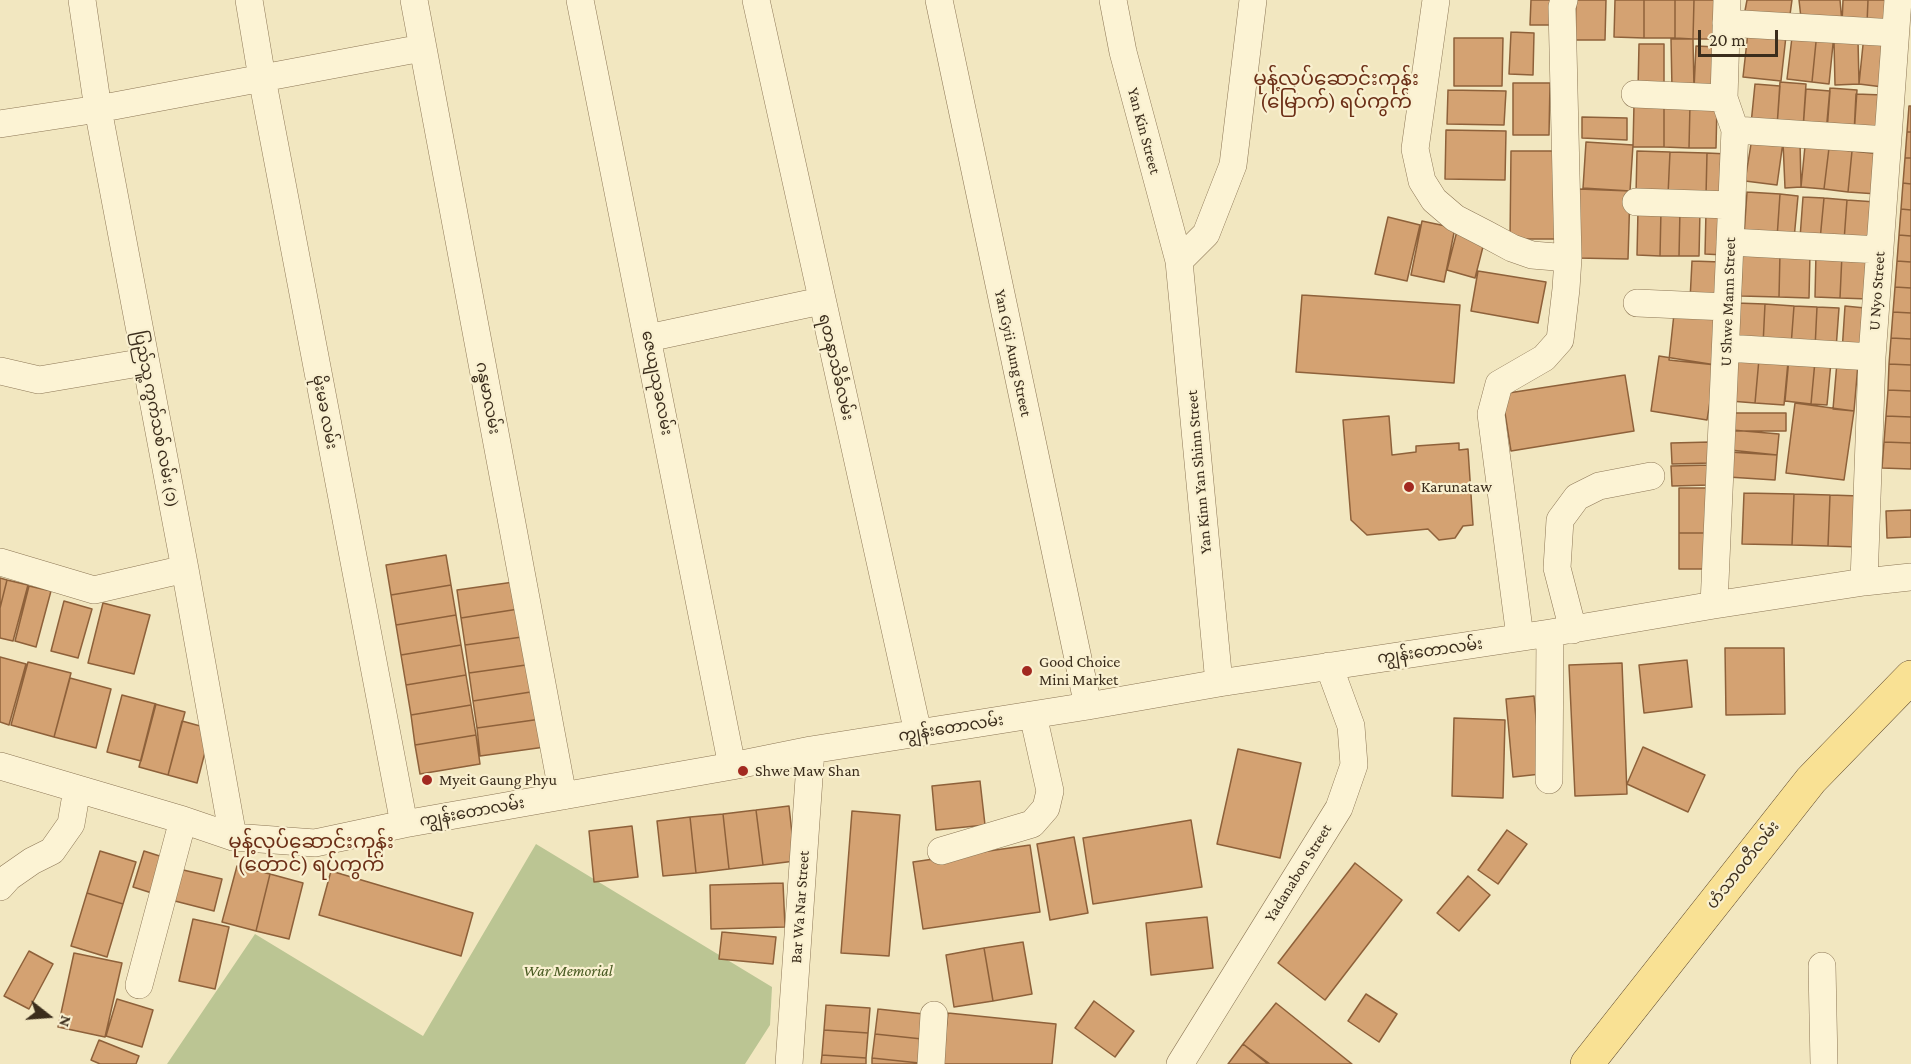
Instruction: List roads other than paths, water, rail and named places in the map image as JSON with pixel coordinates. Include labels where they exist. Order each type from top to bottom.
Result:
[{"type":"main road","name":"ဟံသာဝတီလမ်း","points":[[1587,1064],[1804,788],[1911,677]]},
{"type":"street","name":"ပြည်သူ့ ကွက်သစ် လမ်း (၁)","points":[[82,0],[98,110],[233,837]]},
{"type":"street","name":"မိုးမခ လမ်း","points":[[249,0],[404,824]]},
{"type":"street","name":"ဂန္ဓမာလမ်း","points":[[414,0],[563,796]]},
{"type":"street","name":"ဇေယျသုခလမ်း","points":[[580,0],[732,766]]},
{"type":"street","name":"ရတနာသိင်္ခလမ်း","points":[[756,0],[918,733]]},
{"type":"street","name":"Yan Gyii Aung Street","points":[[939,0],[1088,706]]},
{"type":"street","name":"Yan Kin Street","points":[[1113,0],[1123,52],[1179,261]]},
{"type":"street","points":[[1179,261],[1206,234],[1233,165],[1253,0]]},
{"type":"street","points":[[1436,0],[1415,149],[1422,181],[1434,200],[1455,218],[1512,248],[1532,255],[1568,258]]},
{"type":"street","points":[[1520,638],[1491,414],[1499,384],[1544,358],[1560,339],[1568,258],[1564,0]]},
{"type":"street","name":"U Nyo Street","points":[[1864,582],[1872,357],[1898,0]]},
{"type":"street","points":[[1727,12],[1895,33]]},
{"type":"street","name":"U Shwe Mann Street","points":[[1714,605],[1735,130],[1724,98],[1727,12]]},
{"type":"street","points":[[0,124],[98,110],[422,48]]},
{"type":"street","points":[[1635,94],[1724,98]]},
{"type":"street","points":[[1735,130],[1887,140]]},
{"type":"street","points":[[1636,201],[1731,205]]},
{"type":"street","points":[[1730,242],[1880,249]]},
{"type":"street","name":"Yan Kinn Yan Shinn Street","points":[[1179,261],[1219,683]]},
{"type":"street","points":[[648,338],[821,301]]},
{"type":"street","points":[[1637,303],[1727,307]]},
{"type":"street","points":[[1726,348],[1872,357]]},
{"type":"street","points":[[0,371],[39,380],[145,362]]},
{"type":"street","points":[[1549,780],[1561,632],[1557,568],[1560,520],[1577,497],[1599,486],[1651,476]]},
{"type":"street","points":[[0,562],[94,590],[185,569]]},
{"type":"street","name":"ကျွန်းတောလမ်း","points":[[0,766],[233,837],[315,843],[404,824],[811,750],[1219,683],[1561,632],[1714,605],[1911,577]]},
{"type":"street","name":"Yadanabon Street","points":[[1180,1064],[1339,808],[1354,765],[1351,726],[1329,666]]},
{"type":"street","points":[[941,851],[1032,824],[1046,808],[1050,791],[1033,715]]},
{"type":"street","name":"Bar Wa Nar Street","points":[[789,1064],[811,750]]},
{"type":"street","points":[[0,887],[9,877],[32,861],[52,851],[71,824],[77,789]]},
{"type":"street","points":[[139,985],[183,820]]},
{"type":"street","points":[[1822,966],[1824,1064]]},
{"type":"street","points":[[931,1064],[934,1015]]},
{"type":"place","name":"Karunataw","points":[[1409,487]]},
{"type":"place","name":"Good Choice Mini Market","points":[[1027,671]]},
{"type":"place","name":"Shwe Maw Shan","points":[[743,771]]},
{"type":"place","name":"Myeit Gaung Phyu","points":[[427,780]]},
{"type":"district","name":"မုန့်လုပ်ဆောင်းကုန်း (မြောက်) ရပ်ကွက်","points":[[1336,90]]},
{"type":"district","name":"မုန့်လုပ်ဆောင်းကုန်း (တောင်) ရပ်ကွက်","points":[[311,854]]},
{"type":"park label","name":"War Memorial","points":[[568,971]]}]
